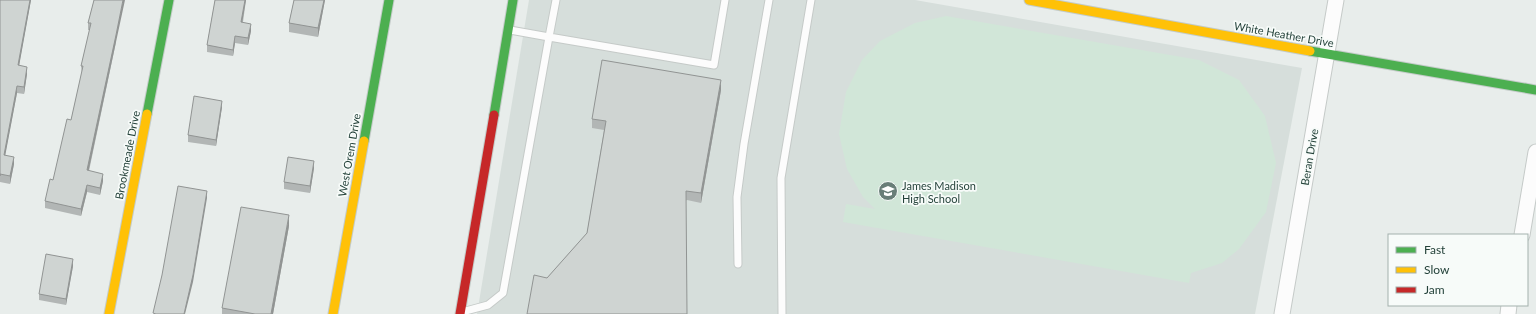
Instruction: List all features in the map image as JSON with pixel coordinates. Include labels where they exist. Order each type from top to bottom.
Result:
[{"type":"street","name":"Brookmeade Drive","points":[[109,314],[169,0]]},
{"type":"street","name":"West Orem Drive","points":[[333,314],[389,0]]},
{"type":"street","points":[[460,313],[513,0]]},
{"type":"street","name":"White Heather Drive","points":[[1029,0],[1536,90]]},
{"type":"street","name":"Beran Drive","points":[[1282,314],[1336,0]]},
{"type":"street","points":[[1522,234],[1536,152]]},
{"type":"lane","points":[[460,313],[488,305],[503,293],[556,0]]},
{"type":"lane","points":[[508,30],[714,65],[725,0]]},
{"type":"lane","points":[[738,264],[737,197],[744,144],[769,0]]},
{"type":"lane","points":[[782,314],[781,178],[811,0]]},
{"type":"shaded area","name":"James Madison High School","points":[[529,0],[915,0],[1302,68],[1255,314],[477,314]]},
{"type":"green space","points":[[946,16],[1199,60],[1239,80],[1265,116],[1276,163],[1266,212],[1239,249],[1222,263],[1191,273],[1189,283],[843,222],[846,204],[875,209],[863,197],[847,169],[839,134],[846,92],[862,60],[880,41],[915,23]]},
{"type":"building","points":[[0,0],[30,0],[18,65],[27,67],[24,87],[17,86],[4,155],[14,157],[10,176],[0,174]]},
{"type":"building","points":[[94,0],[123,0],[87,170],[103,174],[100,188],[87,185],[81,209],[45,201],[50,179],[53,180],[67,119],[71,120],[83,66],[81,66],[91,23],[88,23]]},
{"type":"building","points":[[215,0],[245,0],[241,22],[251,24],[248,38],[235,36],[233,50],[207,45]]},
{"type":"building","points":[[294,0],[324,0],[318,28],[289,23]]},
{"type":"building","points":[[602,60],[721,80],[701,193],[686,191],[687,314],[527,314],[534,275],[547,278],[587,233],[606,121],[592,119]]},
{"type":"building","points":[[194,96],[222,101],[216,140],[188,135]]},
{"type":"building","points":[[288,157],[314,161],[310,186],[284,182]]},
{"type":"building","points":[[178,186],[207,191],[193,275],[184,314],[156,314],[153,313],[162,275]]},
{"type":"building","points":[[241,207],[289,215],[271,314],[255,314],[222,308]]},
{"type":"building","points":[[46,254],[73,259],[66,299],[39,294]]},
{"type":"traffic: fast","points":[[147,114],[169,0]]},
{"type":"traffic: fast","points":[[364,141],[389,0]]},
{"type":"traffic: fast","points":[[494,115],[513,0]]},
{"type":"traffic: fast","points":[[1310,51],[1536,90]]},
{"type":"traffic: slow","points":[[1029,0],[1310,51]]},
{"type":"traffic: slow","points":[[109,314],[147,114]]},
{"type":"traffic: slow","points":[[333,314],[364,141]]},
{"type":"traffic: jam","points":[[460,314],[494,115]]},
{"type":"place","name":"James Madison High School","points":[[888,191]]}]
